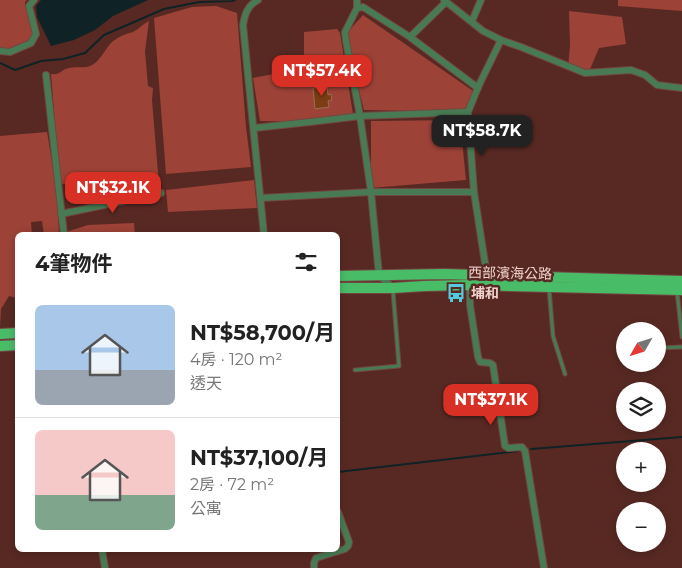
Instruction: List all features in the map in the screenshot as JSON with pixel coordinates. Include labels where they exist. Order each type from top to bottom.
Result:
[{"type":"main road","name":"西部濱海公路","points":[[340,276],[379,275],[680,287]]},
{"type":"main road","name":"西部濱海公路","points":[[340,288],[424,286],[487,276],[549,283]]},
{"type":"main road","points":[[0,334],[15,333]]},
{"type":"main road","points":[[0,346],[15,345]]},
{"type":"street","points":[[0,51],[10,52],[31,43],[36,34],[29,6],[34,0]]},
{"type":"street","points":[[258,0],[253,2],[247,9],[243,26],[264,232]]},
{"type":"street","points":[[357,0],[357,8],[345,32],[371,192],[379,275],[392,288]]},
{"type":"street","points":[[472,21],[481,0]]},
{"type":"street","points":[[410,38],[445,1],[483,31],[584,73],[632,70],[645,75],[658,85],[682,88]]},
{"type":"street","points":[[357,8],[363,7],[410,38],[478,88]]},
{"type":"street","points":[[487,276],[474,192],[468,112],[501,40]]},
{"type":"street","points":[[46,75],[64,232]]},
{"type":"street","points":[[254,128],[360,116],[468,112]]},
{"type":"street","points":[[261,198],[371,192],[474,192]]},
{"type":"street","points":[[61,214],[161,193]]},
{"type":"street","points":[[470,280],[470,305],[478,357],[480,362],[493,365],[504,444],[508,448],[522,447],[525,451],[544,568]]},
{"type":"street","points":[[340,517],[349,542],[345,550],[340,551]]},
{"type":"street","points":[[102,552],[105,568]]},
{"type":"street","points":[[314,568],[316,558],[338,552]]},
{"type":"lane","points":[[549,283],[553,336],[565,374]]},
{"type":"lane","points":[[680,287],[682,337]]},
{"type":"lane","points":[[355,370],[399,366],[392,288]]},
{"type":"lane","points":[[666,348],[682,347]]},
{"type":"shaded area","points":[[0,0],[27,0],[25,6],[36,34],[31,43],[10,52],[0,51]]},
{"type":"shaded area","points":[[618,0],[682,0],[682,11],[618,6]]},
{"type":"shaded area","points":[[216,6],[237,13],[251,167],[166,174],[154,18],[192,7]]},
{"type":"shaded area","points":[[569,11],[622,17],[626,44],[599,48],[588,74],[568,68],[570,45]]},
{"type":"shaded area","points":[[363,15],[476,93],[463,112],[364,110],[345,35]]},
{"type":"shaded area","points":[[149,21],[145,51],[148,86],[153,88],[152,100],[159,185],[92,199],[88,183],[60,184],[51,74],[57,74],[69,68],[92,65],[98,61],[109,45],[115,40],[133,32]]},
{"type":"shaded area","points":[[337,29],[340,33],[353,114],[310,122],[260,121],[253,78],[304,68],[304,32]]},
{"type":"shaded area","points":[[460,120],[466,180],[371,188],[371,121]]},
{"type":"shaded area","points":[[47,132],[57,192],[59,232],[44,232],[42,221],[31,222],[32,232],[15,232],[15,298],[9,296],[1,309],[0,327],[0,136]]},
{"type":"shaded area","points":[[254,180],[257,208],[168,212],[166,190]]},
{"type":"shaded area","points":[[134,223],[135,232],[66,232],[88,225]]},
{"type":"water","points":[[41,0],[148,0],[113,16],[95,30],[74,40],[51,46],[37,17],[36,6]]},
{"type":"building","points":[[327,86],[328,95],[331,94],[332,100],[328,101],[329,107],[315,109],[313,88]]},
{"type":"waterway","points":[[0,63],[15,70],[41,61],[63,59],[85,53],[104,35],[164,9],[199,2],[235,0]]},
{"type":"waterway","points":[[531,449],[682,437]]},
{"type":"waterway","points":[[340,472],[518,451]]},
{"type":"place","name":"埔和","points":[[456,293]]}]
